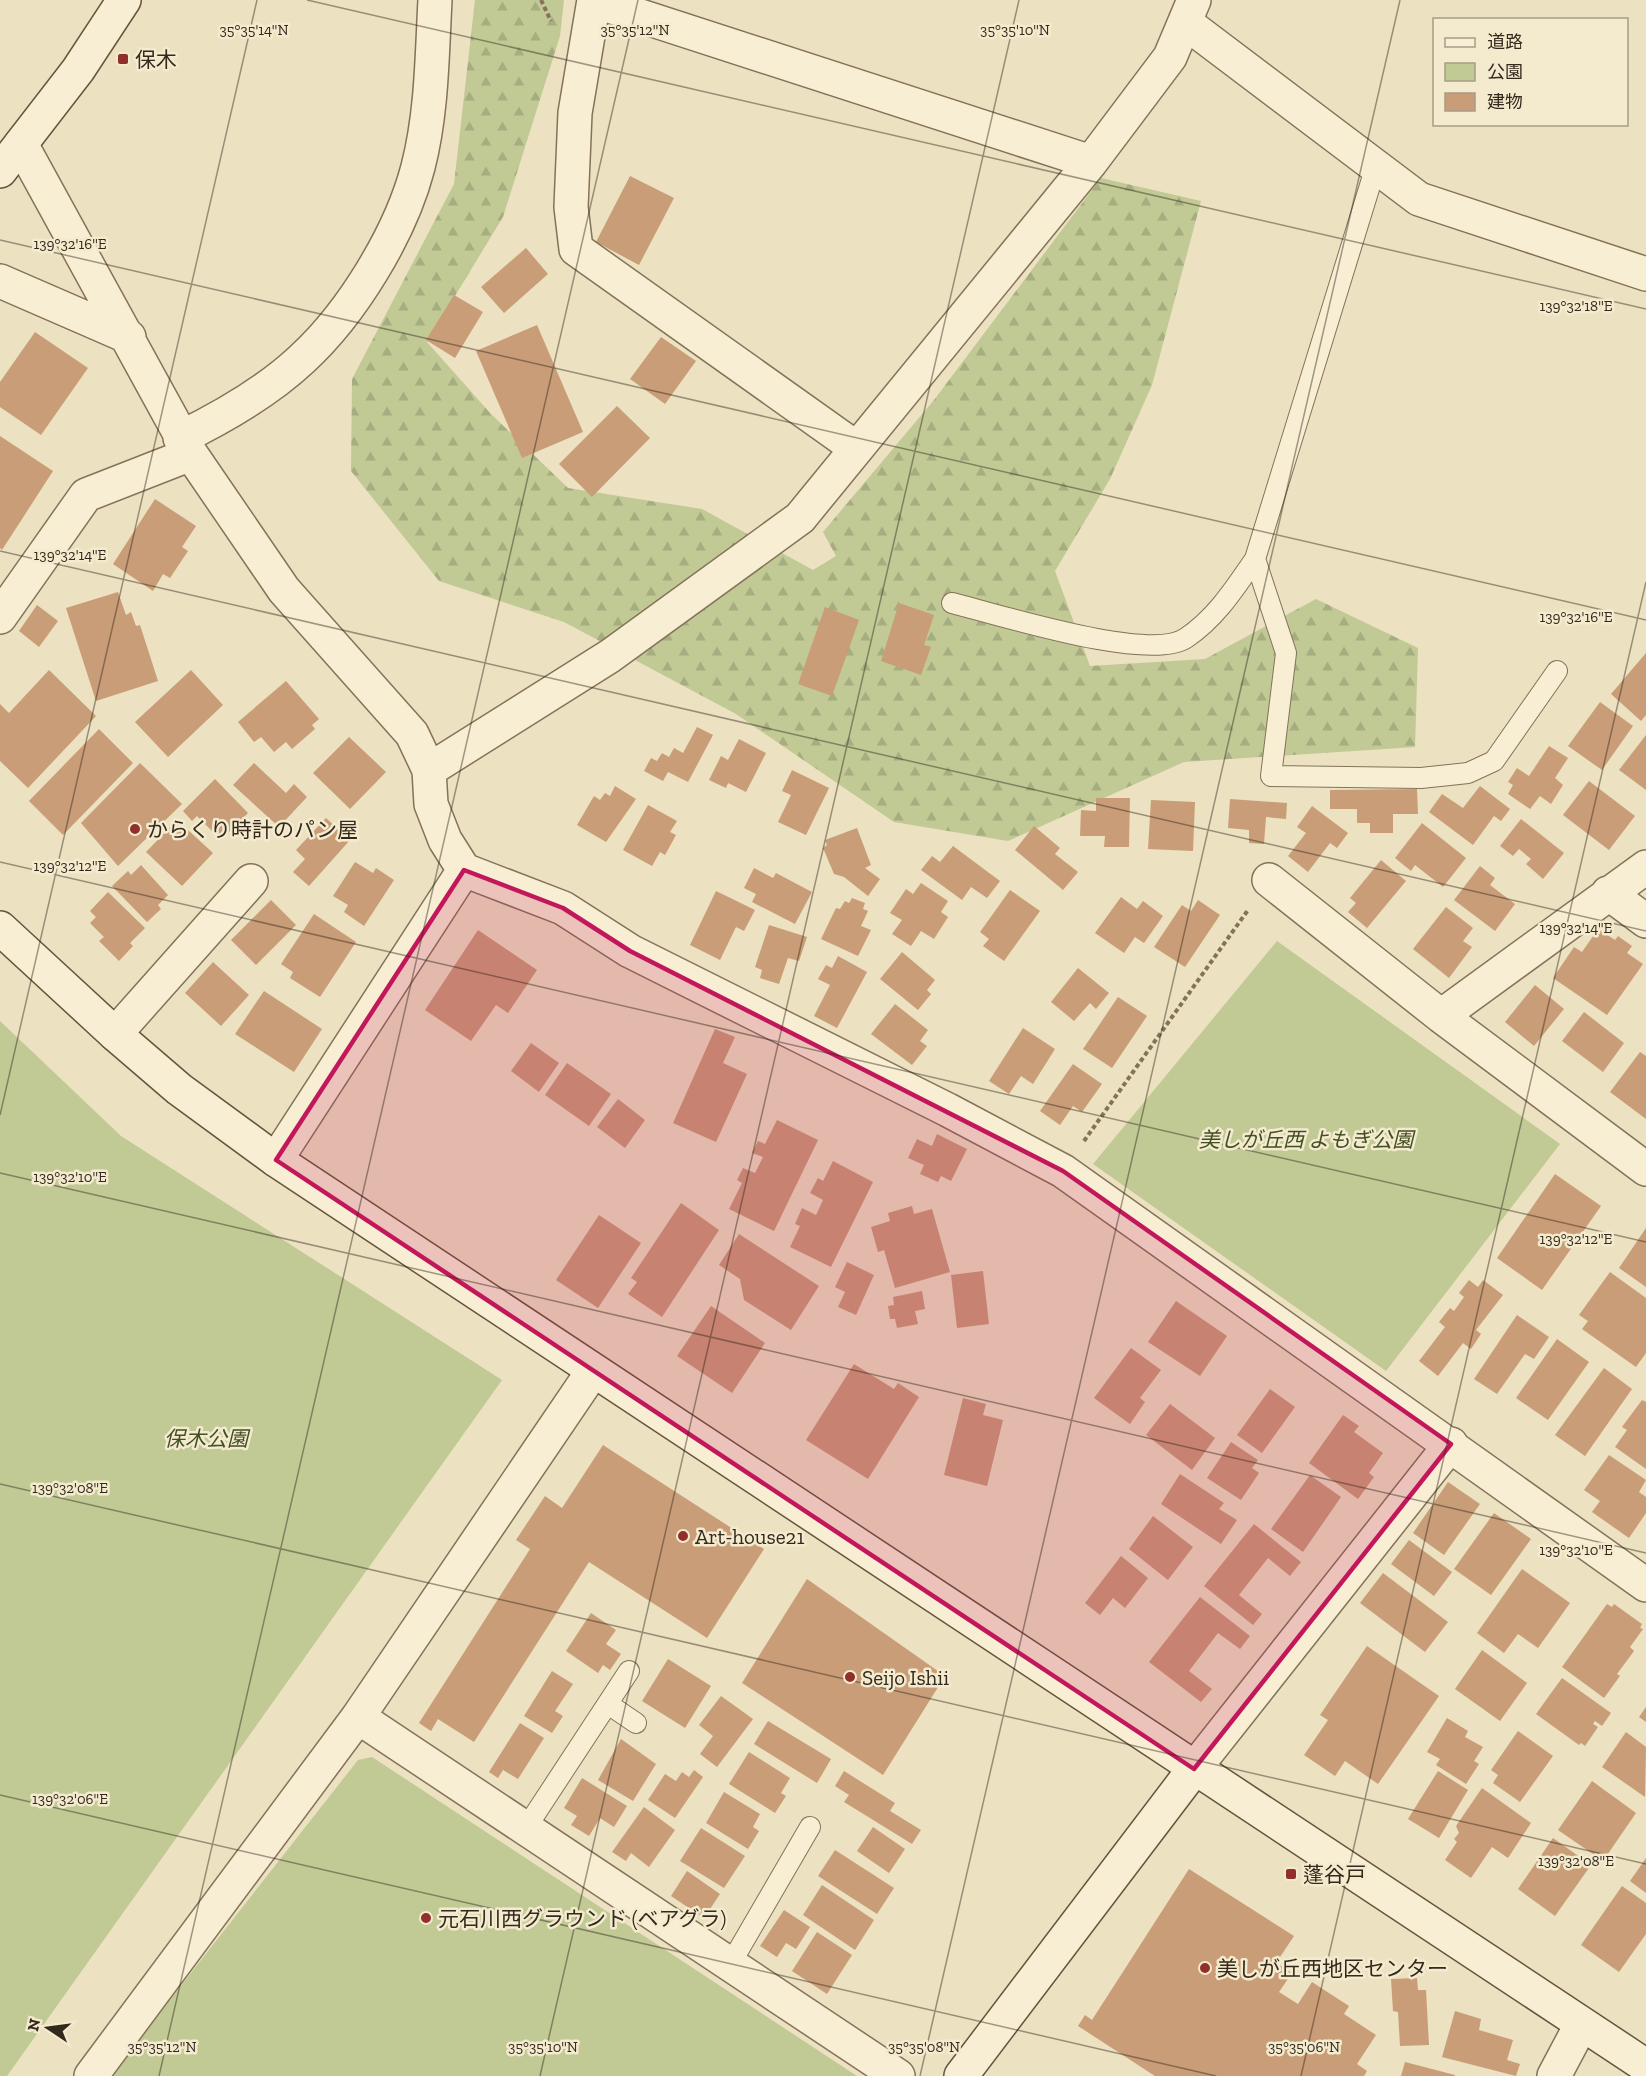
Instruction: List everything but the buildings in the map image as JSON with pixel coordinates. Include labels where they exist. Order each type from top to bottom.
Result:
[{"type":"street","points":[[0,171],[78,70],[124,0]]},
{"type":"street","points":[[0,617],[87,495],[186,446],[302,359],[351,303],[390,237],[418,166],[431,79],[435,0]]},
{"type":"street","points":[[856,448],[576,249],[572,207],[575,113],[594,1],[1091,162]]},
{"type":"street","points":[[429,770],[610,656],[800,518],[1091,162],[1170,57],[1190,12],[1419,199],[1646,274]]},
{"type":"street","points":[[21,144],[129,337],[186,446],[284,590],[412,734],[429,770],[431,804],[445,840],[464,870],[563,908],[630,951],[948,1110],[1063,1171],[1646,1584]]},
{"type":"street","points":[[0,280],[129,337]]},
{"type":"street","points":[[1441,1016],[1646,867]]},
{"type":"street","points":[[276,1160],[464,870]]},
{"type":"street","points":[[1269,880],[1441,1016],[1646,1169]]},
{"type":"street","points":[[115,1034],[251,881]]},
{"type":"street","points":[[1608,893],[1646,921]]},
{"type":"street","points":[[0,928],[115,1034],[179,1089],[276,1160],[1646,2066]]},
{"type":"street","points":[[91,2076],[358,1717],[593,1371]]},
{"type":"street","points":[[961,2076],[1194,1769],[1451,1444]]},
{"type":"street","points":[[358,1717],[898,2076]]},
{"type":"street","points":[[1554,2076],[1581,2025]]},
{"type":"lane","points":[[952,603],[1097,640],[1149,646],[1184,640],[1226,602],[1255,559],[1376,166]]},
{"type":"lane","points":[[1255,559],[1286,653],[1271,776],[1421,778],[1468,773],[1494,761],[1557,671]]},
{"type":"lane","points":[[526,1828],[629,1671]]},
{"type":"lane","points":[[608,1704],[636,1723]]},
{"type":"lane","points":[[731,1963],[810,1827]]},
{"type":"path","points":[[541,0],[550,17]]},
{"type":"path","points":[[1063,1171],[1269,880]]},
{"type":"highlighted area","points":[[464,870],[563,908],[630,951],[1063,1171],[1451,1444],[1194,1769],[276,1160]]},
{"type":"green space","points":[[475,0],[564,0],[560,36],[503,217],[427,342],[491,414],[568,488],[702,509],[813,570],[836,556],[823,532],[934,400],[1101,178],[1201,201],[1152,385],[1110,479],[1055,571],[1090,666],[1205,659],[1316,599],[1418,648],[1415,747],[1184,762],[1008,841],[894,822],[736,714],[564,622],[439,581],[351,471],[352,379],[454,184]]},
{"type":"green space","name":"美しが丘西 よもぎ公園","points":[[1277,941],[1560,1144],[1386,1371],[1093,1164]]},
{"type":"green space","name":"保木公園","points":[[0,1021],[121,1136],[502,1380],[7,2076],[0,2076]]},
{"type":"green space","name":"元石川西グラウンド (ベアグラ)","points":[[372,1757],[857,2076],[110,2076],[358,1760]]},
{"type":"place","name":"保木","points":[[123,59]]},
{"type":"place","name":"からくり時計のパン屋","points":[[135,829]]},
{"type":"place","name":"Art-house21","points":[[683,1536]]},
{"type":"place","name":"Seijo Ishii","points":[[850,1677]]},
{"type":"place","name":"蓬谷戸","points":[[1291,1874]]},
{"type":"place","name":"元石川西グラウンド (ベアグラ)","points":[[426,1918]]},
{"type":"place","name":"美しが丘西地区センター","points":[[1205,1968]]}]
